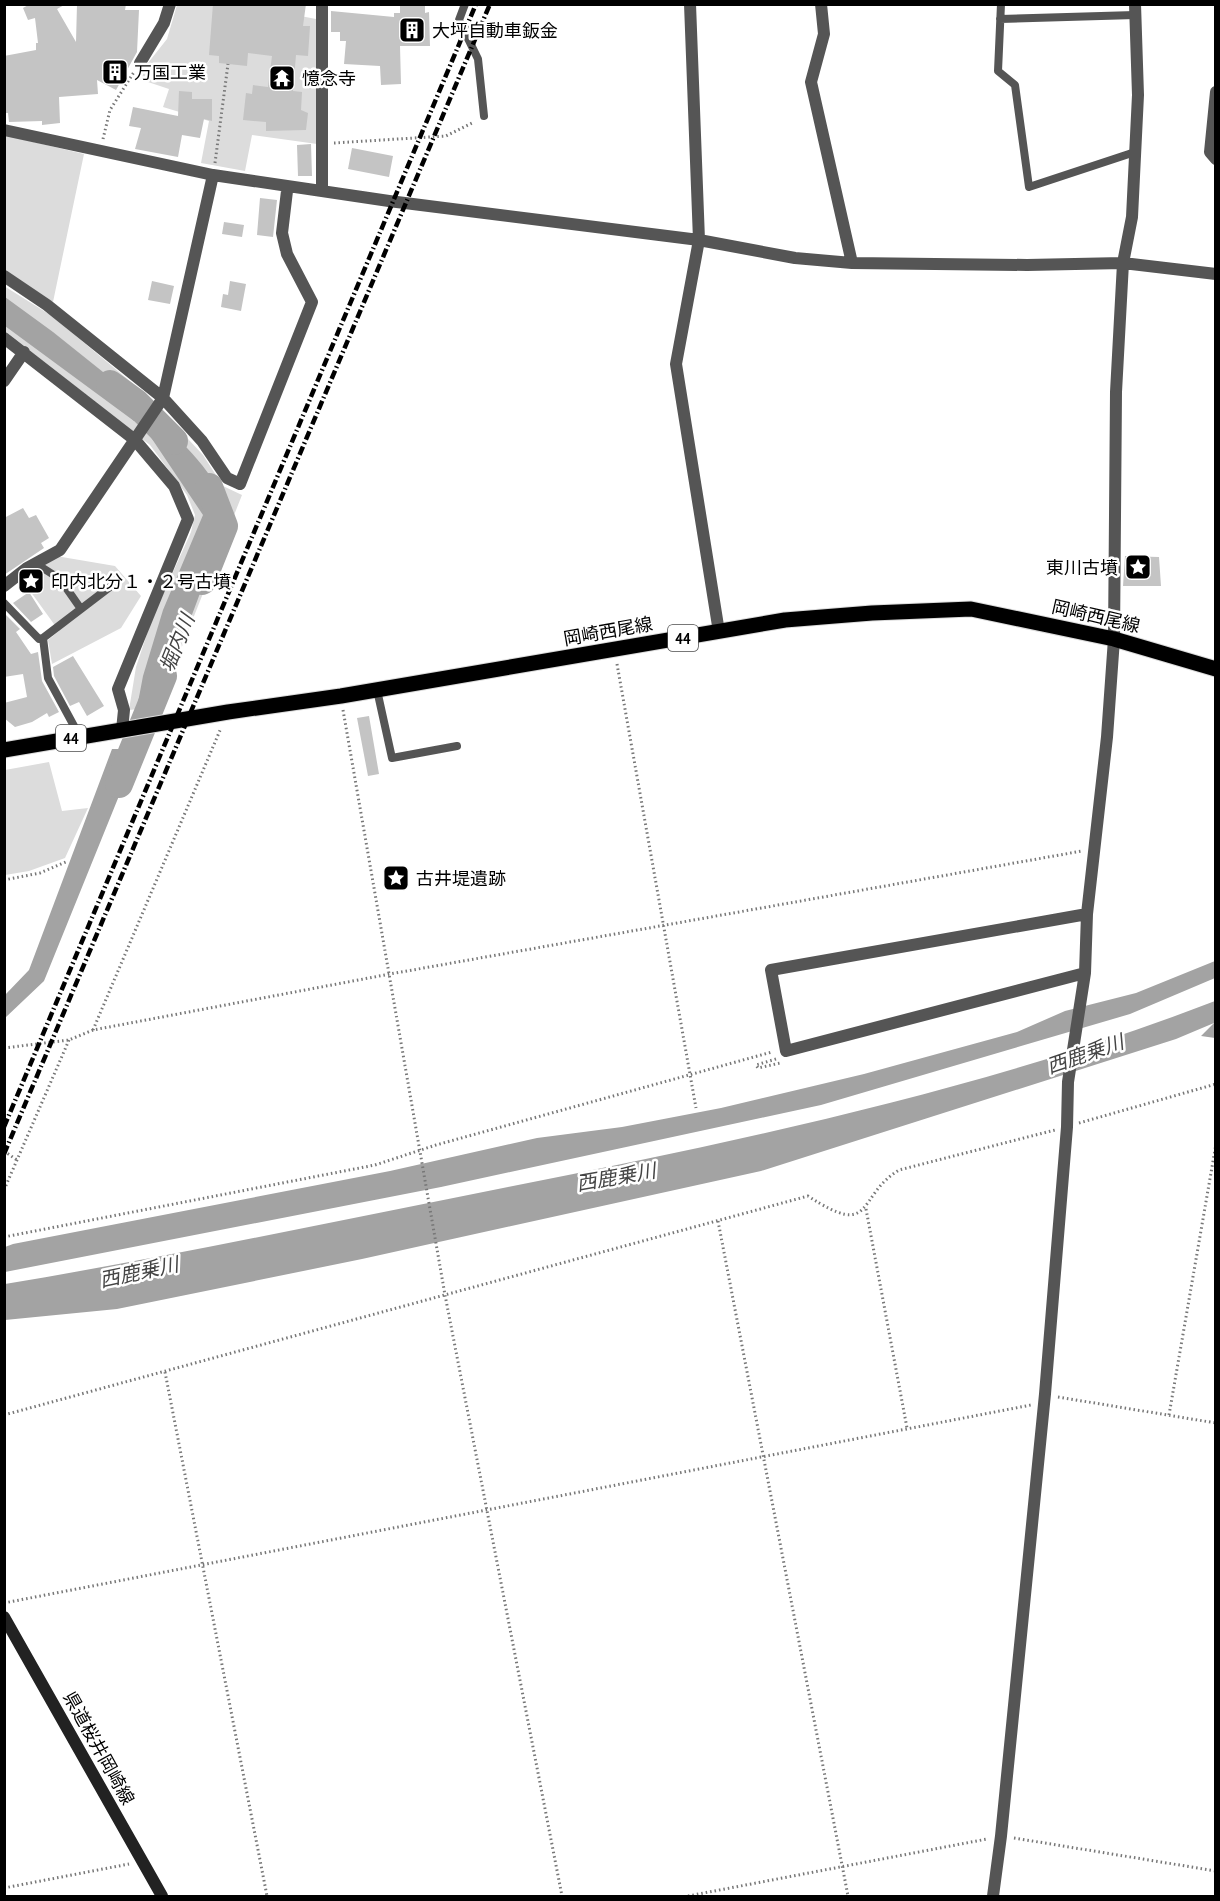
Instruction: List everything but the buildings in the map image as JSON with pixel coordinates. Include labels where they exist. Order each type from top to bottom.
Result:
[{"type":"main road","name":"岡崎西尾線","points":[[4,750],[228,712],[341,696],[785,620],[971,609],[1114,639],[1215,669]]},
{"type":"main road","name":"県道桜井岡崎線","points":[[4,1617],[162,1896]]},
{"type":"street","points":[[140,63],[164,23],[170,4]]},
{"type":"street","points":[[322,4],[322,191]]},
{"type":"street","points":[[690,4],[699,240],[676,364],[719,632]]},
{"type":"street","points":[[821,4],[824,34],[811,81],[852,263]]},
{"type":"street","points":[[993,1896],[1001,1836],[1044,1399],[1067,1127],[1068,1082],[1085,973],[1088,914],[1114,639],[1116,392],[1123,264],[1132,217],[1138,95],[1135,10]]},
{"type":"street","points":[[1215,92],[1210,152],[1215,159]]},
{"type":"street","points":[[4,130],[213,175],[699,240],[795,258],[852,263],[1123,264],[1215,274]]},
{"type":"street","points":[[4,586],[35,563],[60,550],[163,398],[213,175]]},
{"type":"street","points":[[4,276],[47,305],[163,398],[202,441],[227,478],[240,484],[312,302],[287,254],[282,233],[286,191]]},
{"type":"street","points":[[4,338],[135,440],[174,486],[188,519],[118,689],[124,710],[136,728]]},
{"type":"street","points":[[4,381],[24,352]]},
{"type":"street","points":[[1085,973],[786,1051],[771,970],[1088,914]]},
{"type":"lane","points":[[465,4],[459,20],[478,59],[484,116]]},
{"type":"lane","points":[[1001,4],[998,71],[1015,85],[1029,187],[1135,152]]},
{"type":"lane","points":[[1000,19],[1135,10]]},
{"type":"lane","points":[[35,563],[60,579],[81,609]]},
{"type":"lane","points":[[43,639],[119,580]]},
{"type":"lane","points":[[4,603],[39,639],[43,639]]},
{"type":"lane","points":[[43,639],[48,678],[74,726],[75,738]]},
{"type":"lane","points":[[377,690],[392,758],[458,746]]},
{"type":"path","points":[[100,150],[110,110],[140,63]]},
{"type":"path","points":[[213,175],[228,64]]},
{"type":"path","points":[[326,143],[446,136],[484,116]]},
{"type":"path","points":[[614,650],[696,1108]]},
{"type":"path","points":[[341,696],[445,1294],[562,1896]]},
{"type":"path","points":[[93,1030],[228,712]]},
{"type":"path","points":[[4,1048],[69,1040],[93,1030],[390,974],[1095,849]]},
{"type":"path","points":[[4,880],[39,873],[69,861]]},
{"type":"path","points":[[4,1190],[69,1040]]},
{"type":"path","points":[[4,1237],[375,1165],[773,1052],[776,1059],[756,1065],[758,1068],[780,1063],[786,1051]]},
{"type":"path","points":[[4,1415],[808,1196],[835,1214],[854,1214],[866,1209],[884,1179],[899,1170],[1067,1127],[1215,1084]]},
{"type":"path","points":[[1169,1415],[1215,1144]]},
{"type":"path","points":[[4,1151],[17,1160]]},
{"type":"path","points":[[866,1209],[907,1428]]},
{"type":"path","points":[[718,1221],[848,1896]]},
{"type":"path","points":[[165,1372],[267,1896]]},
{"type":"path","points":[[4,1603],[907,1428],[1044,1399],[1215,1423]]},
{"type":"path","points":[[688,1896],[1001,1836],[1215,1871]]},
{"type":"path","points":[[4,1888],[142,1861]]},
{"type":"shaded area","points":[[177,5],[244,5],[316,19],[317,144],[252,135],[245,171],[201,163],[209,121],[163,107],[169,89],[136,78],[167,39]]},
{"type":"shaded area","points":[[4,135],[84,154],[53,302],[5,270]]},
{"type":"shaded area","points":[[4,286],[52,316],[149,397],[203,455],[223,486],[242,495],[158,707],[129,710],[136,667],[152,619],[191,532],[195,515],[187,495],[150,445],[5,331]]},
{"type":"shaded area","points":[[56,556],[115,566],[141,596],[121,628],[52,664],[48,640],[59,631],[20,577]]},
{"type":"shaded area","points":[[49,762],[62,811],[88,808],[65,858],[29,871],[5,875],[5,770]]},
{"type":"water","points":[[5,297],[143,404],[134,421],[5,326]]},
{"type":"water","points":[[157,419],[188,449],[209,475],[223,501],[225,514],[195,607],[153,710],[136,713],[143,676],[163,610],[203,515],[148,433]]},
{"type":"water","points":[[112,749],[138,749],[44,981],[5,1018],[5,995],[29,970]]},
{"type":"water","points":[[1215,961],[1215,978],[1130,1014],[821,1105],[441,1187],[5,1272],[5,1247],[13,1244],[390,1171],[537,1138],[622,1127],[721,1108],[864,1074],[1017,1032],[1065,1011],[1136,993]]},
{"type":"water","name":"西鹿乗川","points":[[1215,1001],[1215,1038],[1201,1036],[1214,1023],[1176,1039],[761,1171],[362,1259],[117,1309],[5,1320],[5,1284],[131,1262],[598,1169],[777,1130],[955,1086],[1129,1032]]},
{"type":"waterway","name":"堀内川","points":[[110,384],[135,402],[174,441]]},
{"type":"waterway","name":"堀内川","points":[[202,581],[224,526],[209,487]]},
{"type":"waterway","name":"堀内川","points":[[119,784],[163,676]]},
{"type":"railway","points":[[4,1127],[476,4]]},
{"type":"railway","points":[[4,1154],[490,4]]},
{"type":"place","name":"大坪自動車鈑金","points":[[412,30]]},
{"type":"place","name":"万国工業","points":[[115,72]]},
{"type":"place","name":"憶念寺","points":[[282,78]]},
{"type":"place","name":"東川古墳","points":[[1138,567]]},
{"type":"place","name":"印内北分１・２号古墳","points":[[31,581]]},
{"type":"place","name":"古井堤遺跡","points":[[396,878]]}]
